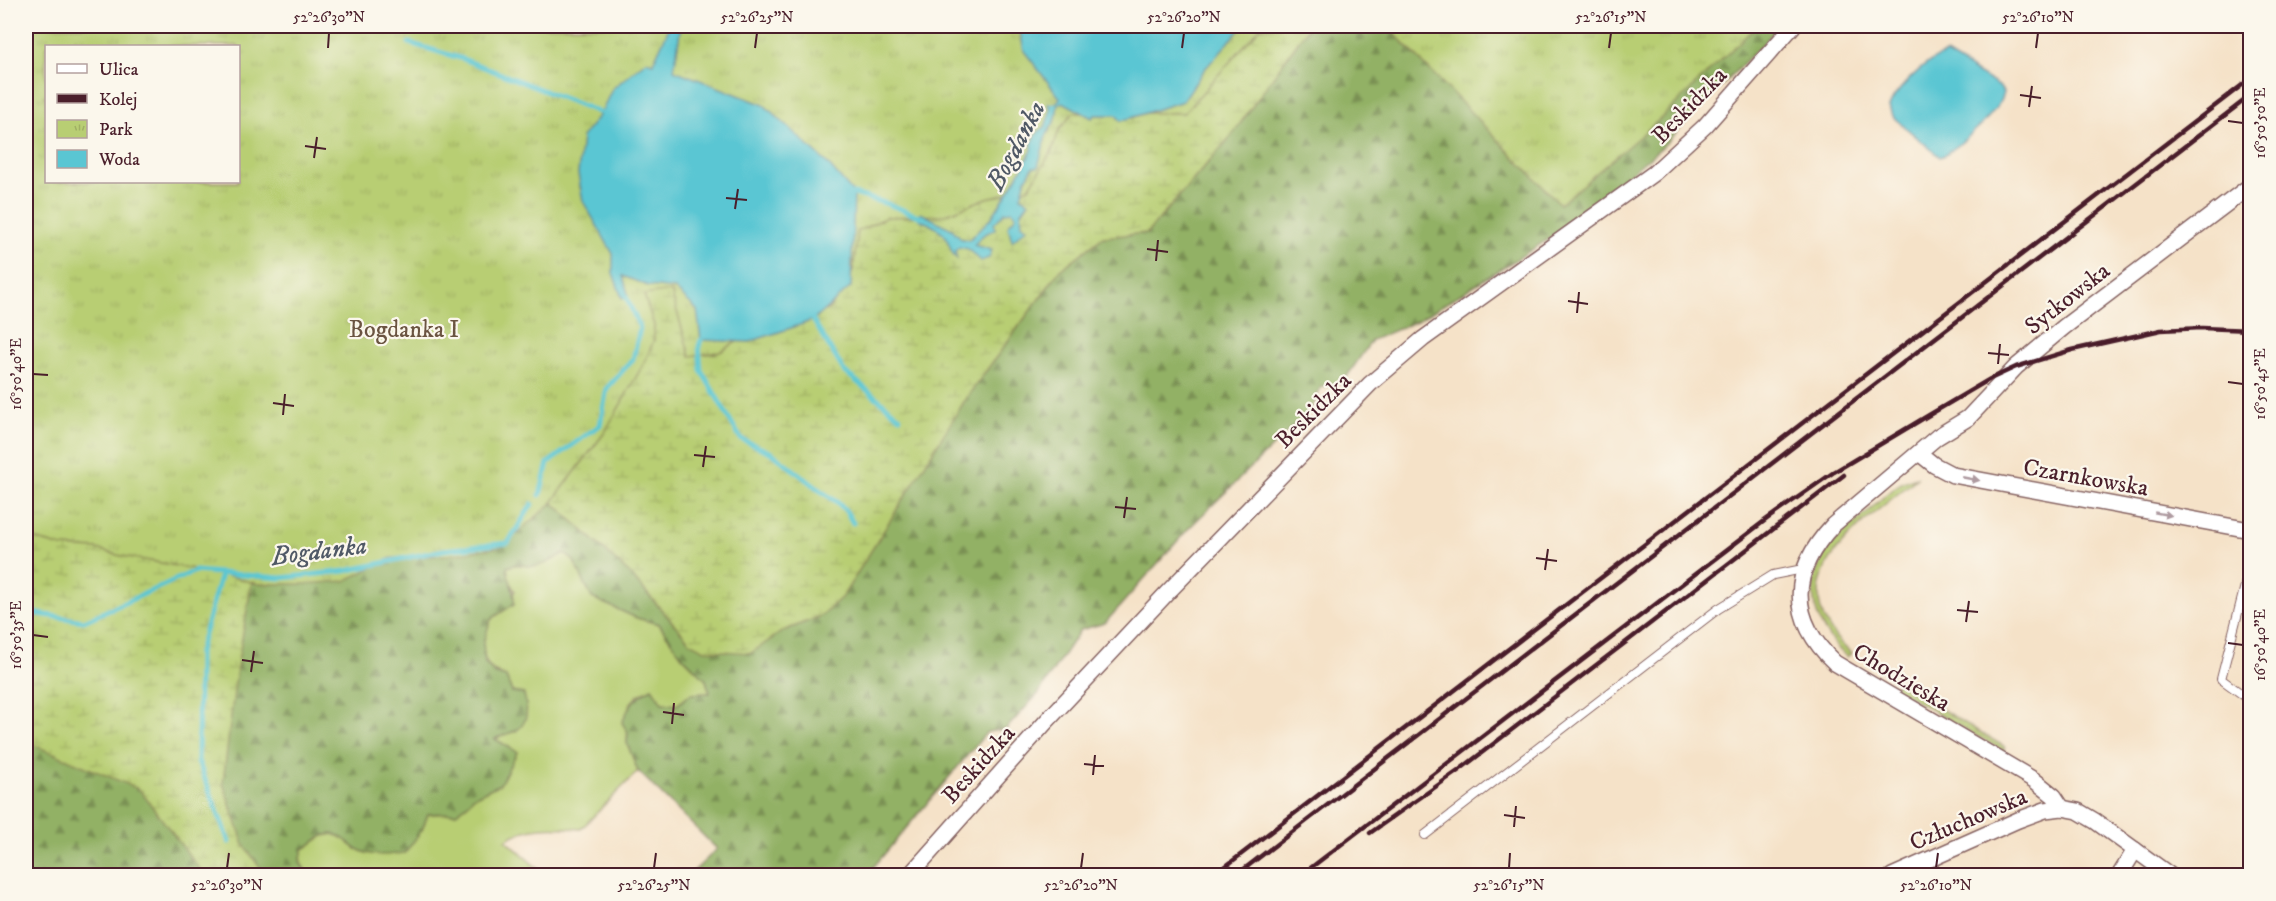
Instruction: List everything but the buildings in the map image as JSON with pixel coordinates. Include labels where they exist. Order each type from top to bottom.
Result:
[{"type":"street","name":"Beskidzka","points":[[909,876],[1045,723],[1167,593],[1370,384],[1423,339],[1654,172],[1705,126],[1793,26]]},
{"type":"street","name":"Sytkowska","points":[[1919,453],[1937,437],[1968,418],[2016,367],[2064,327],[2250,186]]},
{"type":"street","name":"Czarnkowska","points":[[1919,453],[1953,475],[2250,530]]},
{"type":"street","name":"Chodzieska","points":[[1919,453],[1833,525],[1819,540],[1803,569],[1800,595],[1803,620],[1815,642],[1830,658],[1848,671],[2034,780],[2054,796],[2062,808],[2078,811],[2095,820],[2171,876]]},
{"type":"street","name":"Człuchowska","points":[[1892,876],[2018,820],[2045,810],[2062,808]]},
{"type":"street","points":[[2119,876],[2135,850]]},
{"type":"lane","points":[[2250,566],[2221,679],[2250,700]]},
{"type":"lane","points":[[1425,835],[1718,609],[1773,575],[1803,569]]},
{"type":"green space","points":[[26,26],[45,45],[45,183],[239,183],[631,575],[691,643],[750,653],[783,631],[821,616],[967,397],[1060,270],[1103,237],[1147,233],[1232,135],[1309,26],[1780,26],[1662,147],[1557,234],[1419,320],[1372,340],[1343,382],[1321,387],[1312,408],[1189,528],[1105,623],[1080,630],[1038,694],[1006,729],[987,732],[866,876],[696,876],[692,873],[717,849],[638,771],[627,743],[628,732],[622,723],[633,702],[652,688],[662,703],[677,705],[691,694],[710,693],[706,680],[682,656],[659,624],[637,618],[592,598],[574,561],[564,553],[540,565],[517,564],[507,567],[514,604],[491,619],[483,643],[485,663],[494,673],[506,677],[512,692],[524,694],[527,708],[524,723],[517,730],[495,739],[517,752],[500,784],[473,797],[456,813],[428,814],[422,830],[405,853],[387,855],[362,852],[340,836],[329,834],[303,849],[300,862],[308,875],[26,875]]},
{"type":"green space","name":"Bogdanka I","points":[[26,26],[1262,26],[1184,113],[1073,113],[1059,130],[1052,151],[1029,188],[987,198],[944,215],[887,217],[858,231],[853,271],[829,309],[746,336],[720,352],[690,356],[671,291],[644,295],[654,325],[654,340],[644,363],[605,432],[550,505],[500,547],[448,555],[391,558],[345,581],[258,584],[221,574],[117,555],[97,549],[62,547],[26,534]]},
{"type":"green space","points":[[67,26],[1019,26],[1095,115],[1116,115],[1121,121],[1183,101],[1243,26],[1309,26],[1232,135],[1147,233],[1103,237],[1060,270],[967,397],[843,596],[821,616],[783,631],[751,653],[705,650],[691,643],[631,575],[532,483],[240,49],[240,45],[58,45]],"holes":[[[675,289],[813,320],[749,342]]]},
{"type":"green space","points":[[1387,26],[1756,26],[1660,119],[1560,204]]},
{"type":"green space","points":[[26,472],[257,553],[237,667],[223,783],[244,845],[265,875],[204,875],[139,789],[26,742]]},
{"type":"green space","points":[[1918,477],[1851,534],[1833,555],[1821,577],[1819,601],[1828,626],[1851,653],[1847,657],[1825,630],[1818,616],[1814,601],[1817,571],[1824,555],[1843,533],[1896,486]]},
{"type":"green space","points":[[564,553],[574,561],[592,598],[637,618],[659,624],[682,656],[706,680],[710,693],[691,694],[677,705],[662,703],[652,688],[638,695],[629,705],[627,743],[638,771],[581,829],[552,827],[533,829],[523,831],[506,840],[545,875],[308,875],[300,862],[303,849],[323,836],[334,834],[348,841],[356,849],[422,830],[428,814],[456,813],[473,797],[500,784],[517,752],[495,739],[503,734],[516,731],[512,692],[506,677],[490,668],[486,661],[484,637],[493,616],[515,591],[508,580],[507,567],[517,564],[540,565]]},
{"type":"green space","points":[[1897,683],[2005,747],[2003,751],[1894,688]]},
{"type":"water","points":[[670,26],[681,26],[674,70],[764,105],[827,163],[854,194],[851,287],[813,320],[749,342],[701,340],[697,310],[675,289],[648,286],[623,276],[628,294],[622,298],[613,273],[613,254],[583,201],[578,174],[582,137],[601,113],[612,89],[646,61],[653,63]]},
{"type":"water","points":[[1019,26],[1243,26],[1204,70],[1183,101],[1121,121],[1116,115],[1095,115],[1092,118],[1063,102],[1058,104],[1056,119],[1046,136],[1038,167],[1033,167],[1025,181],[1021,197],[1029,202],[1021,213],[1022,225],[1027,228],[1012,241],[1008,226],[1016,216],[1012,211],[1005,212],[994,224],[995,229],[983,235],[974,245],[992,250],[989,258],[981,261],[968,249],[959,247],[955,251],[957,259],[943,233],[919,219],[921,213],[952,229],[962,239],[969,240],[992,217],[1032,150],[1032,143],[1038,132],[1045,127],[1051,109],[1048,104],[1056,103],[1060,98],[1024,51]]},
{"type":"water","points":[[1946,54],[1999,86],[2003,92],[1995,109],[1980,126],[1947,154],[1940,157],[1892,116],[1889,107],[1898,92],[1913,76],[1930,62]]},
{"type":"waterway","points":[[409,43],[463,59],[601,113]]},
{"type":"waterway","name":"Bogdanka","points":[[850,195],[854,194],[888,204],[926,219]]},
{"type":"waterway","name":"Bogdanka","points":[[540,495],[548,463],[600,425],[607,388],[633,359],[640,328],[623,290]]},
{"type":"waterway","points":[[813,320],[844,371],[900,417]]},
{"type":"waterway","points":[[701,340],[699,346],[701,370],[741,439],[772,453],[837,502],[853,523]]},
{"type":"waterway","name":"Bogdanka","points":[[26,612],[84,621],[195,571],[281,578],[345,571],[443,550],[508,543],[532,504]]},
{"type":"waterway","points":[[221,574],[199,652],[198,761],[229,842]]},
{"type":"railway","points":[[1213,876],[2250,79]]},
{"type":"railway","points":[[1235,876],[2250,96]]},
{"type":"railway","points":[[1300,876],[1767,519],[1834,472],[1990,379],[2016,367],[2072,350],[2161,330],[2202,328],[2250,330]]},
{"type":"railway","points":[[1370,833],[1458,771],[1844,475]]}]
